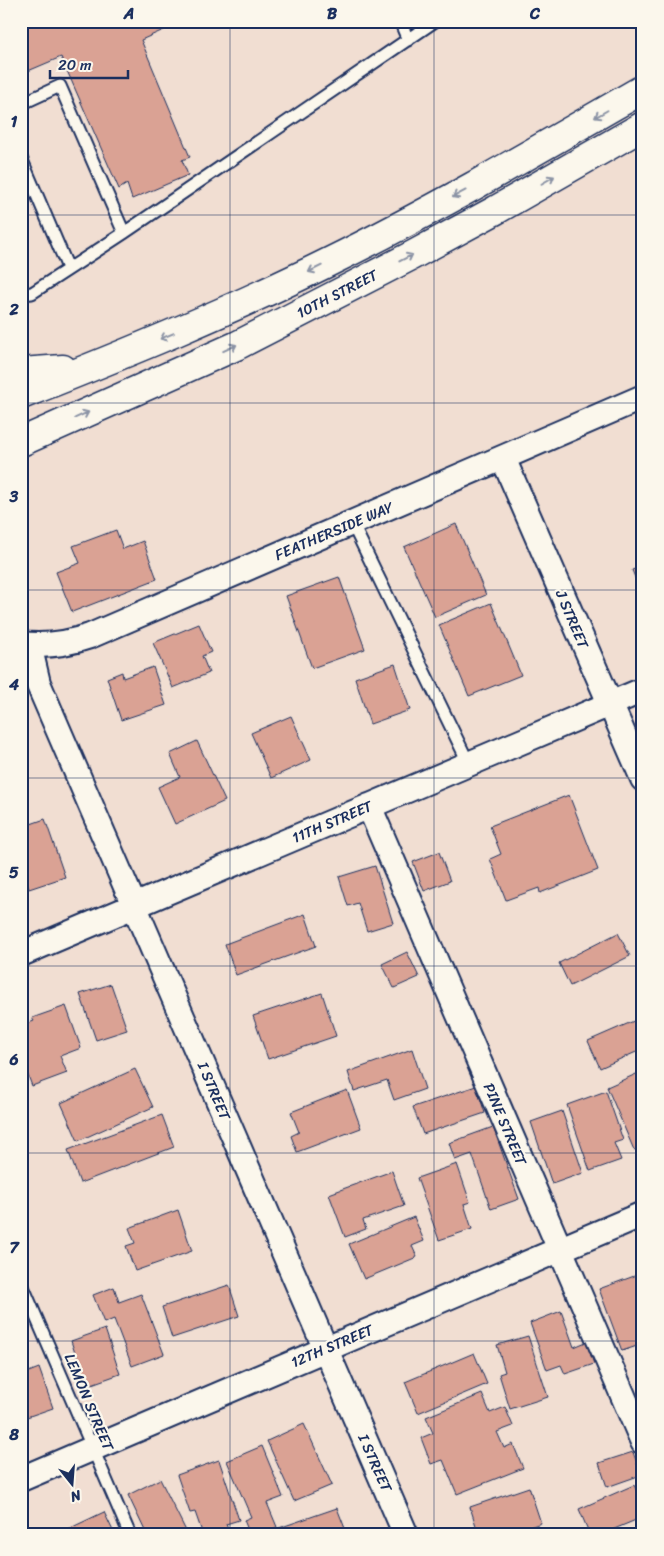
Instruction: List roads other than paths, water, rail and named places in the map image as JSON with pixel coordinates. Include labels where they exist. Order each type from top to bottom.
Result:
[{"type":"highway","points":[[21,395],[200,322],[328,263],[462,193],[643,89]]},
{"type":"highway","name":"10TH STREET","points":[[21,442],[236,346],[454,233],[643,126]]},
{"type":"highway","points":[[21,372],[90,368]]},
{"type":"street","name":"FEATHERSIDE WAY","points":[[25,645],[42,646],[67,643],[90,636],[643,397]]},
{"type":"street","name":"J STREET","points":[[503,458],[643,779]]},
{"type":"street","name":"I STREET","points":[[25,645],[38,683],[406,1535]]},
{"type":"street","name":"11TH STREET","points":[[21,954],[643,690]]},
{"type":"street","name":"PINE STREET","points":[[369,806],[643,1442]]},
{"type":"street","name":"12TH STREET","points":[[21,1478],[643,1214]]},
{"type":"lane","points":[[400,21],[408,40]]},
{"type":"lane","points":[[21,294],[32,292],[124,233],[435,21]]},
{"type":"lane","points":[[21,104],[60,86],[124,233]]},
{"type":"lane","points":[[21,158],[68,268]]},
{"type":"lane","points":[[352,523],[469,764]]},
{"type":"lane","name":"LEMON STREET","points":[[21,1282],[130,1535]]}]
